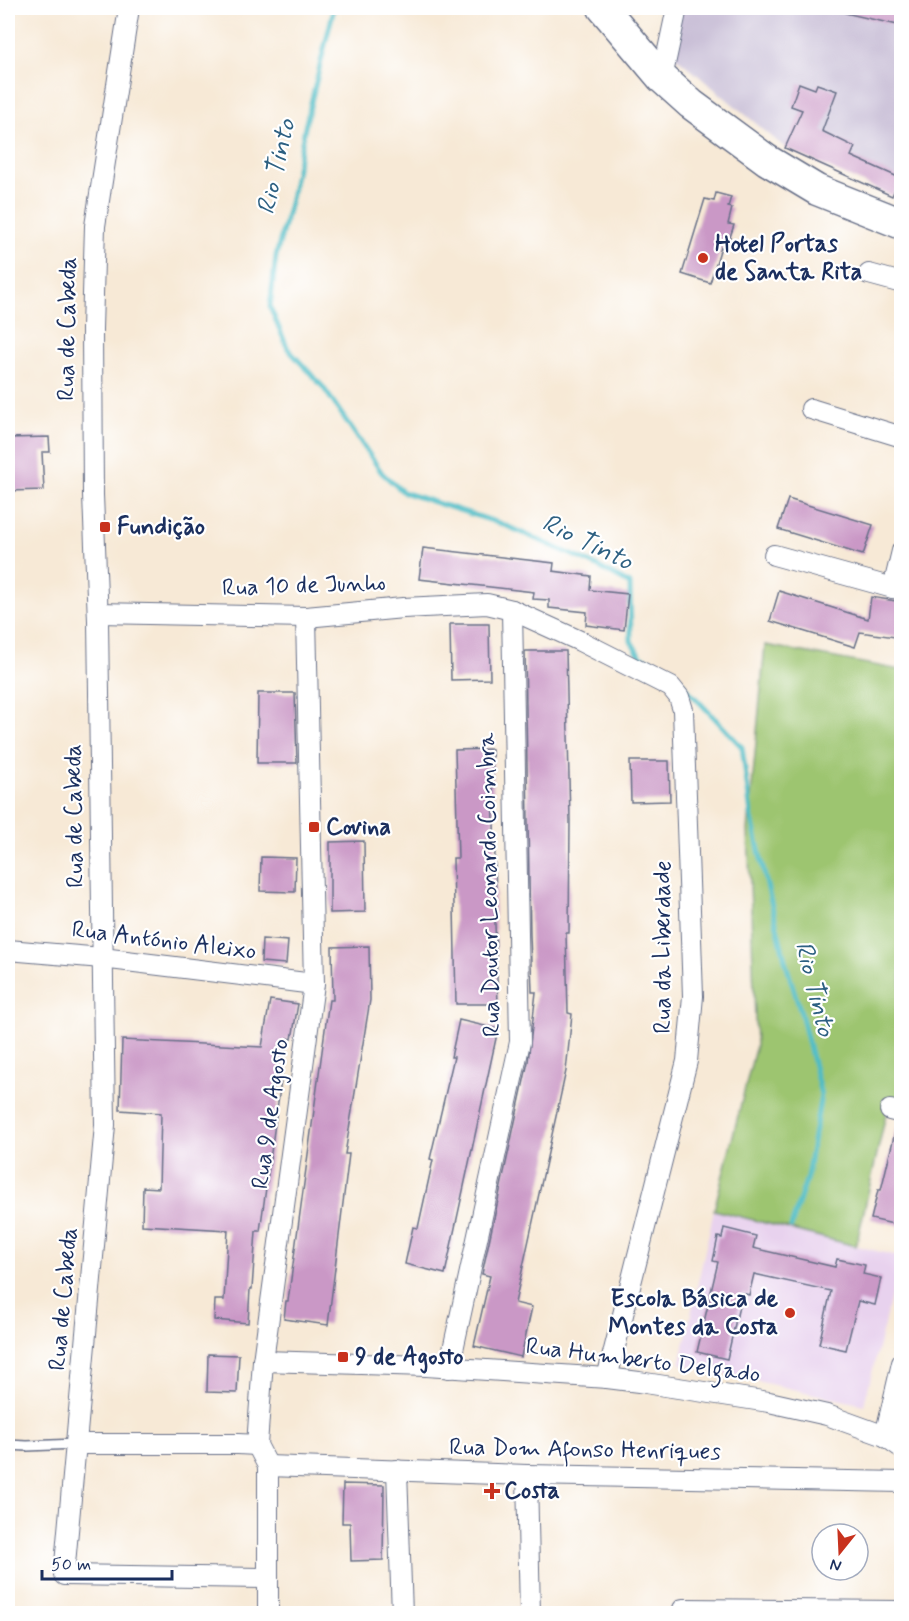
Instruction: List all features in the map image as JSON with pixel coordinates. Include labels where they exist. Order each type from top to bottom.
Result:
[{"type":"main road","points":[[603,8],[662,78],[691,104],[767,160],[818,190],[902,224]]},
{"type":"street","name":"Rua de Cabeda","points":[[129,8],[95,226],[92,410],[98,613],[105,1125],[64,1575],[267,1578]]},
{"type":"street","points":[[662,78],[677,8]]},
{"type":"street","points":[[869,274],[902,283]]},
{"type":"street","points":[[811,410],[902,437]]},
{"type":"street","points":[[774,555],[897,589],[902,551]]},
{"type":"street","name":"Rua 10 de Junho","points":[[98,613],[306,617],[404,608],[487,604],[512,610]]},
{"type":"street","name":"Rua Doutor Leonardo Coimbra","points":[[449,1368],[520,1041],[512,610]]},
{"type":"street","name":"Rua da Liberdade","points":[[512,610],[671,687],[679,697],[683,710],[693,996],[687,1061],[607,1378]]},
{"type":"street","name":"Rua 9 de Agosto","points":[[257,1445],[263,1361],[314,984],[306,617]]},
{"type":"street","name":"Rua António Aleixo","points":[[8,950],[102,958],[314,984]]},
{"type":"street","name":"Rua Humberto Delgado","points":[[263,1361],[449,1368],[607,1378],[768,1402],[827,1415],[885,1436],[902,1448]]},
{"type":"street","points":[[885,1436],[902,1363]]},
{"type":"street","points":[[76,1444],[257,1445],[268,1466],[268,1614]]},
{"type":"street","name":"Rua Dom Afonso Henriques","points":[[268,1466],[527,1475],[902,1482]]},
{"type":"street","points":[[397,1470],[402,1614]]},
{"type":"street","points":[[527,1475],[530,1614]]},
{"type":"street","points":[[683,1614],[683,1609],[902,1611]]},
{"type":"lane","points":[[8,1445],[76,1444]]},
{"type":"shaded area","points":[[673,8],[901,8],[901,196],[783,146],[665,48]]},
{"type":"shaded area","name":"Escola Básica de Montes da Costa","points":[[714,1210],[901,1257],[864,1405],[680,1364]]},
{"type":"green space","points":[[765,645],[901,670],[901,1103],[889,1101],[856,1246],[714,1210],[756,1045],[748,830]]},
{"type":"building","points":[[845,8],[902,8],[902,26],[845,13]]},
{"type":"building","points":[[799,83],[815,89],[817,84],[837,91],[822,131],[855,147],[851,156],[900,178],[892,196],[785,148],[802,110],[791,106]]},
{"type":"building","points":[[716,193],[731,197],[728,207],[732,208],[728,224],[734,225],[726,249],[721,247],[710,283],[682,274],[705,199],[714,201]]},
{"type":"building","points":[[49,437],[50,452],[42,452],[44,490],[8,491],[8,438]]},
{"type":"building","points":[[788,499],[873,525],[863,555],[778,529]]},
{"type":"building","points":[[423,548],[554,563],[553,571],[591,576],[590,590],[628,594],[624,630],[586,625],[587,612],[549,608],[549,600],[533,599],[534,592],[419,579]]},
{"type":"building","points":[[779,591],[868,619],[871,597],[902,602],[902,638],[860,632],[855,647],[770,621]]},
{"type":"building","points":[[450,624],[489,624],[490,679],[451,680]]},
{"type":"building","points":[[525,651],[566,651],[570,820],[569,933],[566,933],[568,1013],[572,1014],[566,1071],[515,1303],[532,1307],[521,1357],[474,1346],[490,1276],[482,1274],[528,1062],[536,992],[532,992],[530,934]]},
{"type":"building","points":[[258,693],[295,693],[297,763],[257,763]]},
{"type":"building","points":[[492,749],[498,1004],[456,1004],[453,858],[458,858],[455,750]]},
{"type":"building","points":[[630,761],[669,761],[670,801],[631,802]]},
{"type":"building","points":[[364,841],[365,912],[330,913],[330,842]]},
{"type":"building","points":[[261,857],[296,858],[295,892],[260,891]]},
{"type":"building","points":[[262,939],[288,941],[286,964],[261,962]]},
{"type":"building","points":[[369,946],[370,1000],[345,1154],[349,1154],[328,1325],[284,1319],[329,1000],[333,1000],[332,947]]},
{"type":"building","points":[[270,1000],[298,1004],[292,1039],[287,1038],[260,1231],[256,1231],[248,1323],[214,1320],[215,1300],[224,1300],[228,1230],[142,1225],[143,1187],[159,1188],[161,1113],[120,1110],[122,1040],[262,1047]]},
{"type":"building","points":[[459,1020],[498,1029],[445,1274],[405,1264],[413,1227],[418,1228],[433,1160],[430,1159],[454,1057],[451,1057]]},
{"type":"building","points":[[896,1128],[902,1129],[902,1226],[871,1219],[878,1190],[881,1190]]},
{"type":"building","points":[[724,1228],[756,1236],[753,1248],[835,1267],[837,1259],[865,1265],[863,1274],[881,1278],[875,1305],[858,1301],[846,1350],[819,1344],[831,1291],[754,1274],[749,1295],[742,1293],[727,1359],[697,1352],[718,1262],[713,1261],[718,1237],[722,1238]]},
{"type":"building","points":[[208,1354],[239,1355],[237,1393],[207,1392]]},
{"type":"building","points":[[343,1484],[384,1485],[383,1560],[351,1561],[350,1523],[342,1523]]},
{"type":"waterway","name":"Rio Tinto","points":[[334,8],[276,256],[270,307],[288,349],[323,387],[382,473],[403,492],[502,524],[593,564],[630,584],[631,641],[640,656],[668,669],[742,747],[751,814],[765,877],[821,1095],[807,1177],[791,1227]]},
{"type":"place","name":"Hotel Portas de Santa Rita","points":[[703,258]]},
{"type":"place","name":"Fundição","points":[[105,527]]},
{"type":"place","name":"Covina","points":[[314,827]]},
{"type":"place","name":"Escola Básica de Montes da Costa","points":[[790,1313]]},
{"type":"place","name":"9 de Agosto","points":[[343,1357]]},
{"type":"place","name":"Costa","points":[[492,1491]]}]
